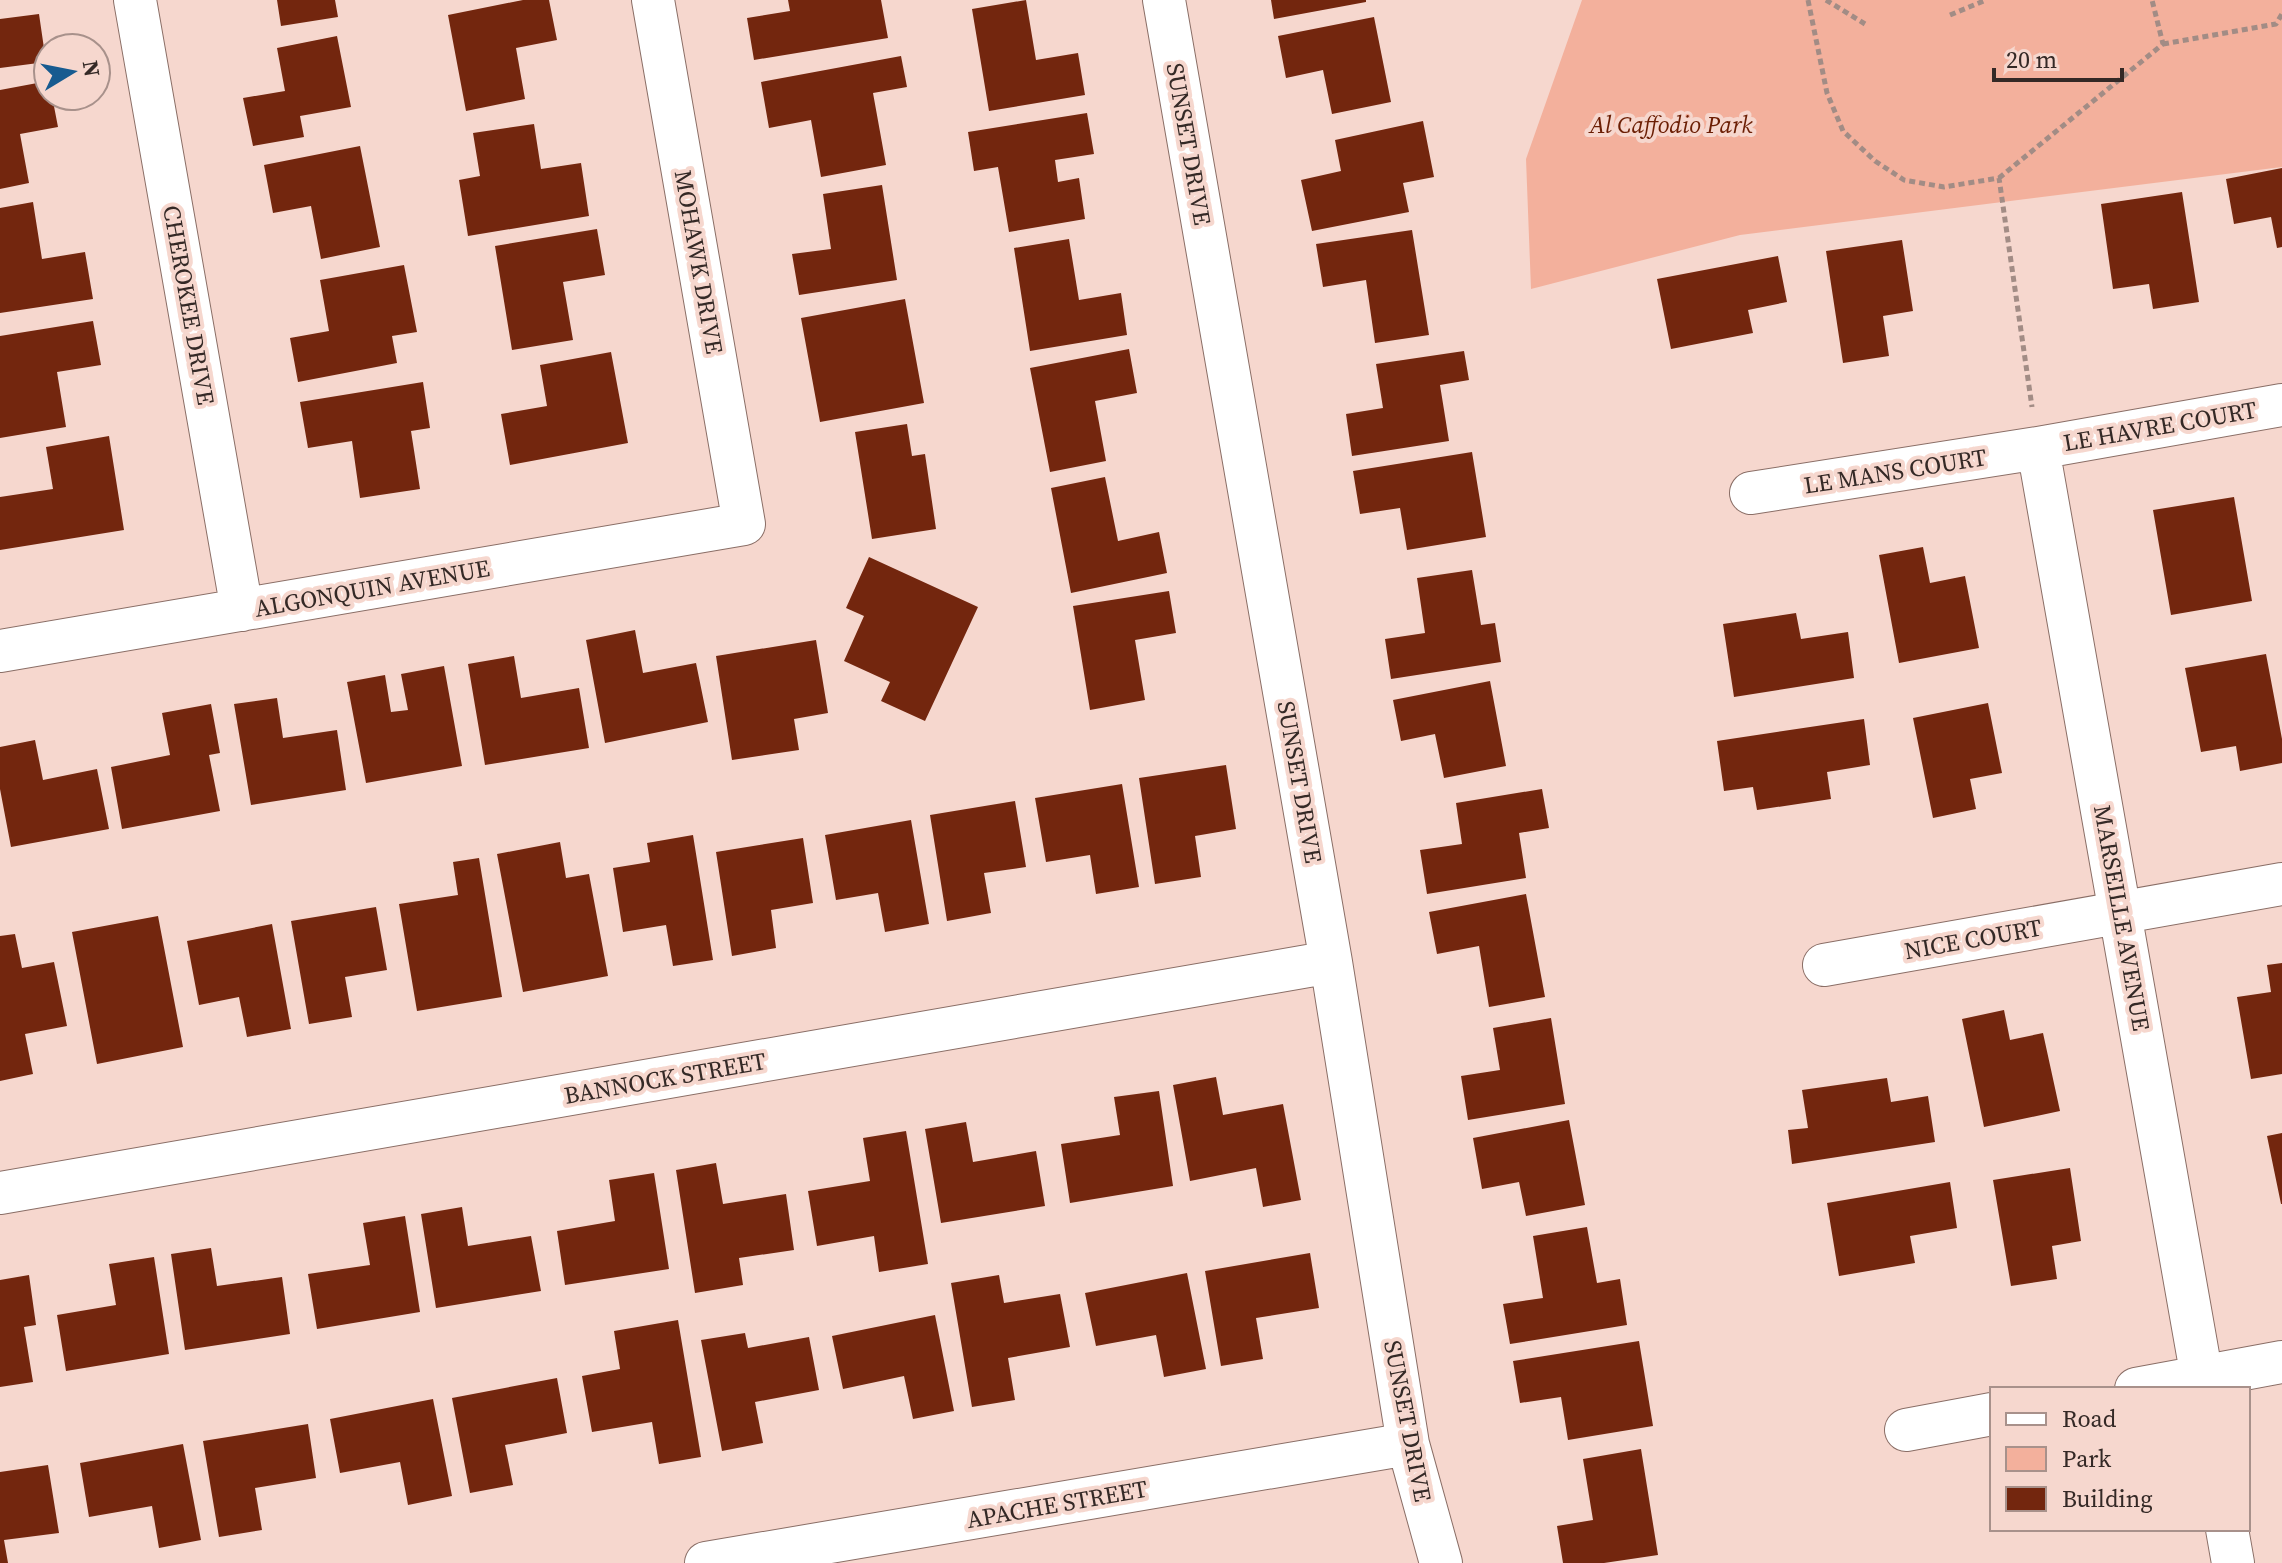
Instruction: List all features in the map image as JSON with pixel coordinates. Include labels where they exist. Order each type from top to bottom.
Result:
[{"type":"street","name":"CHEROKEE DRIVE","points":[[135,0],[242,610]]},
{"type":"street","name":"MOHAWK DRIVE","points":[[653,0],[744,524]]},
{"type":"street","name":"SUNSET DRIVE","points":[[1164,0],[1331,962],[1408,1444],[1441,1563]]},
{"type":"street","name":"LE HAVRE COURT","points":[[2038,448],[2282,405]]},
{"type":"street","name":"LE MANS COURT","points":[[1751,493],[2038,448]]},
{"type":"street","name":"MARSEILLE AVENUE","points":[[2038,448],[2203,1383]]},
{"type":"street","name":"ALGONQUIN AVENUE","points":[[0,651],[744,524]]},
{"type":"street","name":"NICE COURT","points":[[1824,965],[2282,884]]},
{"type":"street","name":"BANNOCK STREET","points":[[0,1193],[1331,962]]},
{"type":"street","points":[[2158,1387],[2203,1383],[2282,1362]]},
{"type":"street","points":[[1906,1430],[1990,1414]]},
{"type":"street","name":"APACHE STREET","points":[[706,1563],[1408,1444]]},
{"type":"street","points":[[2227,1531],[2233,1563]]},
{"type":"path","points":[[1808,0],[1827,93],[1843,131],[1875,161],[1904,180],[1944,187],[1999,178],[2163,44],[2276,24],[2282,14]]},
{"type":"path","points":[[1826,0],[1865,24]]},
{"type":"path","points":[[1950,15],[1986,0]]},
{"type":"path","points":[[2152,0],[2163,44]]},
{"type":"path","points":[[1999,178],[2038,448]]},
{"type":"green space","name":"Al Caffodio Park","points":[[1582,0],[2282,0],[2282,167],[1740,235],[1531,289],[1526,159]]},
{"type":"building","points":[[277,0],[335,0],[338,17],[281,26]]},
{"type":"building","points":[[523,0],[549,0],[557,40],[516,48],[525,99],[466,111],[448,15]]},
{"type":"building","points":[[788,0],[881,0],[888,38],[754,60],[747,18],[790,11]]},
{"type":"building","points":[[1026,0],[1036,60],[1078,53],[1085,95],[989,111],[972,9]]},
{"type":"building","points":[[1271,0],[1366,0],[1366,2],[1274,19]]},
{"type":"building","points":[[39,14],[42,32],[32,32],[32,64],[0,68],[0,19]]},
{"type":"building","points":[[1374,17],[1391,102],[1332,114],[1323,70],[1286,78],[1278,36]]},
{"type":"building","points":[[337,36],[351,107],[300,116],[304,137],[253,146],[243,98],[285,91],[277,48]]},
{"type":"building","points":[[901,56],[907,87],[873,93],[886,165],[821,177],[811,120],[769,128],[761,82]]},
{"type":"building","points":[[32,84],[32,112],[55,112],[58,127],[20,134],[29,183],[0,189],[0,90]]},
{"type":"building","points":[[1087,113],[1094,154],[1055,160],[1058,182],[1079,178],[1085,219],[1009,232],[998,167],[974,171],[968,132]]},
{"type":"building","points":[[1423,121],[1434,177],[1403,183],[1409,212],[1312,231],[1301,180],[1341,171],[1335,140]]},
{"type":"building","points":[[534,124],[541,169],[581,163],[589,216],[468,236],[459,180],[480,176],[473,133]]},
{"type":"building","points":[[360,146],[380,247],[321,259],[311,206],[273,213],[264,165]]},
{"type":"building","points":[[2282,168],[2282,247],[2277,248],[2271,217],[2234,224],[2226,179]]},
{"type":"building","points":[[882,185],[897,280],[799,295],[792,254],[831,249],[823,194]]},
{"type":"building","points":[[2182,192],[2199,302],[2153,309],[2149,284],[2113,289],[2101,204]]},
{"type":"building","points":[[33,202],[42,259],[85,252],[93,299],[0,313],[0,208]]},
{"type":"building","points":[[597,229],[605,275],[563,282],[573,340],[512,350],[495,246]]},
{"type":"building","points":[[1412,230],[1429,335],[1375,343],[1366,280],[1323,287],[1316,244]]},
{"type":"building","points":[[1069,239],[1079,300],[1121,293],[1127,335],[1030,351],[1014,248]]},
{"type":"building","points":[[1902,240],[1913,311],[1883,316],[1889,356],[1843,363],[1826,251]]},
{"type":"building","points":[[1778,256],[1787,302],[1748,310],[1753,333],[1671,349],[1657,279]]},
{"type":"building","points":[[404,265],[417,332],[392,336],[397,363],[298,382],[290,338],[329,331],[320,280]]},
{"type":"building","points":[[905,299],[924,403],[820,422],[801,318]]},
{"type":"building","points":[[93,321],[101,365],[57,372],[66,427],[0,438],[0,336]]},
{"type":"building","points":[[1129,349],[1137,393],[1095,401],[1106,461],[1050,472],[1030,368]]},
{"type":"building","points":[[1464,351],[1469,380],[1440,385],[1449,441],[1352,456],[1346,414],[1383,408],[1376,364]]},
{"type":"building","points":[[611,352],[628,443],[510,465],[501,414],[547,406],[540,365]]},
{"type":"building","points":[[423,382],[430,428],[411,431],[420,489],[360,498],[352,441],[308,448],[300,402]]},
{"type":"building","points":[[907,424],[912,456],[925,454],[936,529],[872,539],[855,432]]},
{"type":"building","points":[[109,436],[124,530],[0,550],[0,497],[53,489],[46,447]]},
{"type":"building","points":[[1472,452],[1486,537],[1407,550],[1400,508],[1360,514],[1353,471]]},
{"type":"building","points":[[1105,477],[1118,541],[1159,532],[1167,573],[1071,593],[1051,488]]},
{"type":"building","points":[[2234,497],[2252,601],[2171,615],[2153,510]]},
{"type":"building","points":[[1923,547],[1930,583],[1965,576],[1979,648],[1899,663],[1879,555]]},
{"type":"building","points":[[869,557],[978,607],[925,721],[881,701],[890,682],[844,661],[864,616],[846,608]]},
{"type":"building","points":[[1472,570],[1481,625],[1495,623],[1501,662],[1391,679],[1385,639],[1425,633],[1417,578]]},
{"type":"building","points":[[1169,591],[1176,633],[1135,640],[1145,700],[1090,710],[1073,606]]},
{"type":"building","points":[[1796,613],[1801,639],[1848,632],[1854,678],[1734,697],[1723,624]]},
{"type":"building","points":[[635,630],[643,673],[696,663],[708,722],[605,743],[586,640]]},
{"type":"building","points":[[816,640],[828,713],[794,719],[799,750],[732,760],[716,656]]},
{"type":"building","points":[[2266,654],[2282,739],[2282,763],[2240,771],[2236,746],[2201,752],[2185,668]]},
{"type":"building","points":[[514,656],[521,698],[579,688],[589,748],[485,765],[468,664]]},
{"type":"building","points":[[444,666],[462,766],[366,783],[347,682],[385,675],[391,712],[408,710],[401,674]]},
{"type":"building","points":[[1490,681],[1506,766],[1444,778],[1435,734],[1401,741],[1393,700]]},
{"type":"building","points":[[277,698],[283,738],[337,730],[346,790],[251,805],[234,704]]},
{"type":"building","points":[[1988,703],[2002,773],[1970,779],[1976,809],[1933,818],[1913,718]]},
{"type":"building","points":[[211,704],[220,753],[209,755],[220,811],[122,829],[111,767],[170,755],[162,713]]},
{"type":"building","points":[[1864,719],[1870,765],[1827,772],[1831,799],[1757,810],[1753,787],[1724,791],[1717,741]]},
{"type":"building","points":[[35,740],[43,780],[97,769],[109,829],[11,847],[0,789],[0,747]]},
{"type":"building","points":[[1226,765],[1236,829],[1195,836],[1201,877],[1155,884],[1139,778]]},
{"type":"building","points":[[1122,784],[1139,887],[1096,894],[1090,855],[1046,862],[1035,798]]},
{"type":"building","points":[[1542,789],[1549,828],[1519,833],[1526,878],[1427,894],[1420,850],[1462,844],[1456,803]]},
{"type":"building","points":[[1015,801],[1026,867],[984,873],[991,913],[947,921],[930,815]]},
{"type":"building","points":[[911,820],[929,924],[885,932],[878,893],[836,900],[825,835]]},
{"type":"building","points":[[693,835],[713,960],[673,966],[666,925],[623,932],[613,868],[650,862],[647,843]]},
{"type":"building","points":[[803,838],[813,903],[771,910],[776,948],[732,956],[716,852]]},
{"type":"building","points":[[560,842],[566,878],[589,874],[608,976],[523,992],[497,854]]},
{"type":"building","points":[[479,858],[502,997],[417,1011],[399,904],[458,895],[453,862]]},
{"type":"building","points":[[1526,894],[1545,997],[1489,1007],[1479,946],[1437,954],[1429,912]]},
{"type":"building","points":[[376,907],[387,970],[345,977],[352,1017],[309,1024],[291,921]]},
{"type":"building","points":[[158,916],[183,1047],[97,1064],[72,932]]},
{"type":"building","points":[[272,924],[291,1029],[247,1037],[239,997],[199,1005],[187,941]]},
{"type":"building","points":[[15,934],[22,968],[54,962],[67,1026],[25,1034],[33,1074],[0,1081],[0,936]]},
{"type":"building","points":[[2282,963],[2282,1074],[2251,1079],[2237,997],[2271,992],[2267,965]]},
{"type":"building","points":[[2004,1010],[2010,1040],[2043,1033],[2060,1111],[1984,1127],[1962,1019]]},
{"type":"building","points":[[1551,1018],[1565,1104],[1468,1120],[1461,1076],[1500,1070],[1493,1028]]},
{"type":"building","points":[[1216,1077],[1223,1115],[1283,1104],[1301,1200],[1263,1207],[1256,1168],[1190,1181],[1173,1085]]},
{"type":"building","points":[[1887,1078],[1891,1102],[1928,1096],[1935,1142],[1792,1164],[1788,1130],[1808,1128],[1802,1090]]},
{"type":"building","points":[[1159,1091],[1173,1186],[1070,1203],[1061,1144],[1120,1135],[1114,1097]]},
{"type":"building","points":[[1569,1120],[1585,1205],[1526,1216],[1519,1182],[1482,1189],[1473,1138]]},
{"type":"building","points":[[966,1122],[973,1162],[1036,1151],[1045,1206],[941,1223],[925,1129]]},
{"type":"building","points":[[906,1131],[928,1264],[879,1272],[874,1236],[817,1246],[808,1191],[870,1181],[863,1138]]},
{"type":"building","points":[[2282,1133],[2282,1204],[2281,1204],[2267,1136]]},
{"type":"building","points":[[716,1163],[723,1204],[786,1194],[794,1250],[739,1258],[743,1285],[695,1293],[676,1170]]},
{"type":"building","points":[[2070,1168],[2081,1241],[2052,1246],[2057,1279],[2011,1286],[1993,1180]]},
{"type":"building","points":[[654,1173],[669,1269],[565,1285],[557,1231],[615,1221],[609,1180]]},
{"type":"building","points":[[1950,1182],[1957,1228],[1910,1236],[1915,1263],[1839,1276],[1827,1203]]},
{"type":"building","points":[[462,1207],[468,1246],[531,1236],[541,1291],[436,1308],[421,1214]]},
{"type":"building","points":[[405,1216],[420,1312],[317,1329],[308,1274],[370,1265],[363,1223]]},
{"type":"building","points":[[1587,1227],[1597,1283],[1620,1279],[1627,1325],[1510,1344],[1503,1304],[1543,1298],[1533,1236]]},
{"type":"building","points":[[211,1248],[217,1286],[282,1277],[290,1334],[185,1350],[171,1254]]},
{"type":"building","points":[[1310,1253],[1319,1308],[1256,1318],[1263,1359],[1221,1366],[1205,1271]]},
{"type":"building","points":[[154,1257],[169,1354],[66,1371],[57,1315],[116,1305],[109,1264]]},
{"type":"building","points":[[1187,1273],[1206,1369],[1164,1377],[1156,1335],[1096,1346],[1085,1293]]},
{"type":"building","points":[[29,1275],[36,1325],[24,1327],[33,1382],[0,1387],[0,1280]]},
{"type":"building","points":[[999,1275],[1004,1303],[1060,1294],[1070,1347],[1008,1358],[1015,1400],[972,1407],[951,1283]]},
{"type":"building","points":[[935,1315],[954,1411],[913,1419],[904,1376],[843,1389],[832,1336]]},
{"type":"building","points":[[678,1320],[701,1457],[659,1464],[652,1422],[592,1432],[582,1376],[620,1369],[614,1331]]},
{"type":"building","points":[[745,1333],[748,1348],[809,1337],[819,1390],[755,1402],[763,1443],[722,1451],[701,1340]]},
{"type":"building","points":[[1639,1341],[1653,1426],[1568,1440],[1561,1397],[1520,1403],[1513,1361]]},
{"type":"building","points":[[557,1378],[567,1433],[505,1445],[513,1485],[470,1493],[452,1398]]},
{"type":"building","points":[[433,1399],[452,1496],[408,1505],[400,1462],[340,1473],[330,1419]]},
{"type":"building","points":[[308,1424],[316,1478],[255,1488],[262,1530],[219,1537],[203,1441]]},
{"type":"building","points":[[183,1444],[201,1540],[159,1548],[152,1506],[89,1517],[80,1463]]},
{"type":"building","points":[[1641,1449],[1658,1555],[1604,1563],[1563,1563],[1557,1526],[1593,1520],[1583,1459]]},
{"type":"building","points":[[48,1465],[59,1533],[4,1540],[8,1563],[0,1563],[0,1472]]}]
